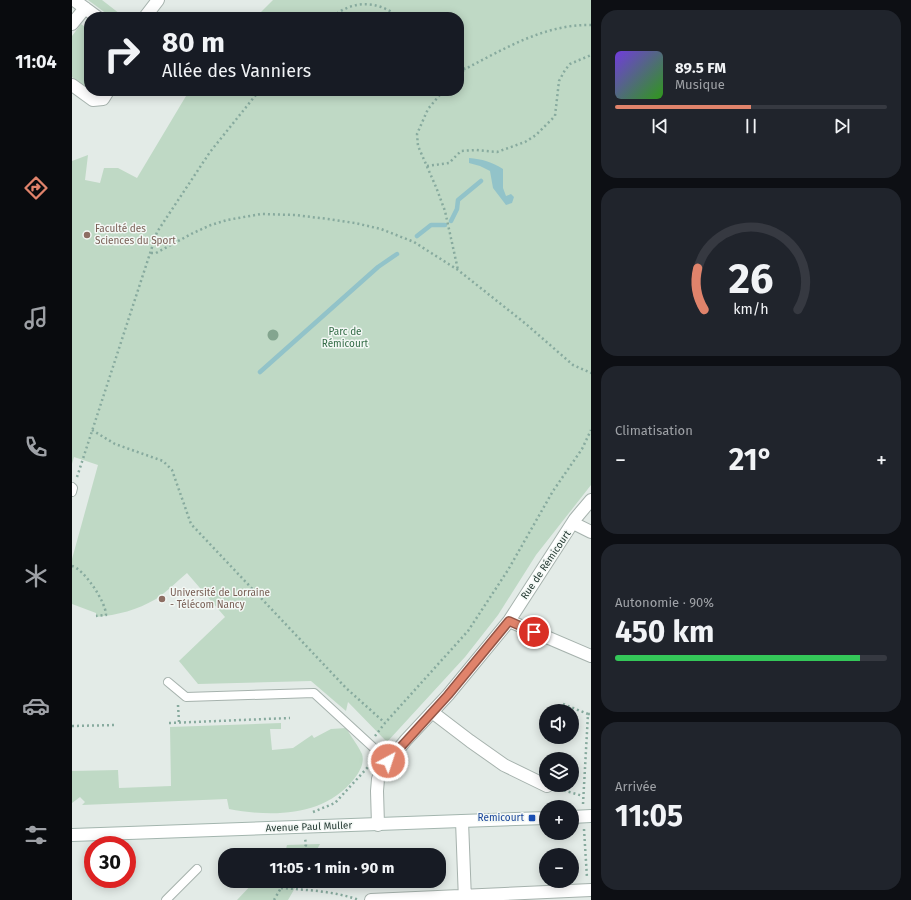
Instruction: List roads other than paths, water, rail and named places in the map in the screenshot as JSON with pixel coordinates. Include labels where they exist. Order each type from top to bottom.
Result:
[{"type":"street","points":[[74,0],[90,12]]},
{"type":"street","points":[[149,12],[158,0]]},
{"type":"street","points":[[72,24],[84,8]]},
{"type":"street","points":[[72,85],[84,94]]},
{"type":"street","points":[[87,96],[93,100],[103,99],[105,96]]},
{"type":"street","name":"Rue de Rémicourt","points":[[378,825],[377,791],[383,758],[448,695],[509,621],[573,523],[591,500]]},
{"type":"street","points":[[573,523],[591,532]]},
{"type":"street","points":[[509,621],[591,656]]},
{"type":"street","points":[[432,712],[498,761],[539,782]]},
{"type":"street","name":"Avenue Paul Muller","points":[[72,836],[539,818]]},
{"type":"street","points":[[462,821],[465,898]]},
{"type":"street","points":[[372,900],[465,898],[590,890]]},
{"type":"lane","points":[[168,682],[186,697],[314,693],[383,758]]},
{"type":"lane","points":[[166,900],[197,869]]},
{"type":"water","points":[[469,158],[487,161],[503,169],[503,188],[506,196],[511,194],[514,197],[512,203],[506,205],[493,188],[490,171],[469,163]]},
{"type":"waterway","points":[[451,221],[457,209],[458,200],[481,181]]},
{"type":"waterway","points":[[417,236],[431,225],[445,225]]},
{"type":"waterway","points":[[260,372],[378,267],[397,254]]},
{"type":"place","name":"Faculté des Sciences du Sport","points":[[87,235]]},
{"type":"place","name":"Université de Lorraine - Télécom Nancy","points":[[162,599]]},
{"type":"place","name":"Remicourt","points":[[532,818]]},
{"type":"park label","name":"Parc de Rémicourt","points":[[345,338]]}]
